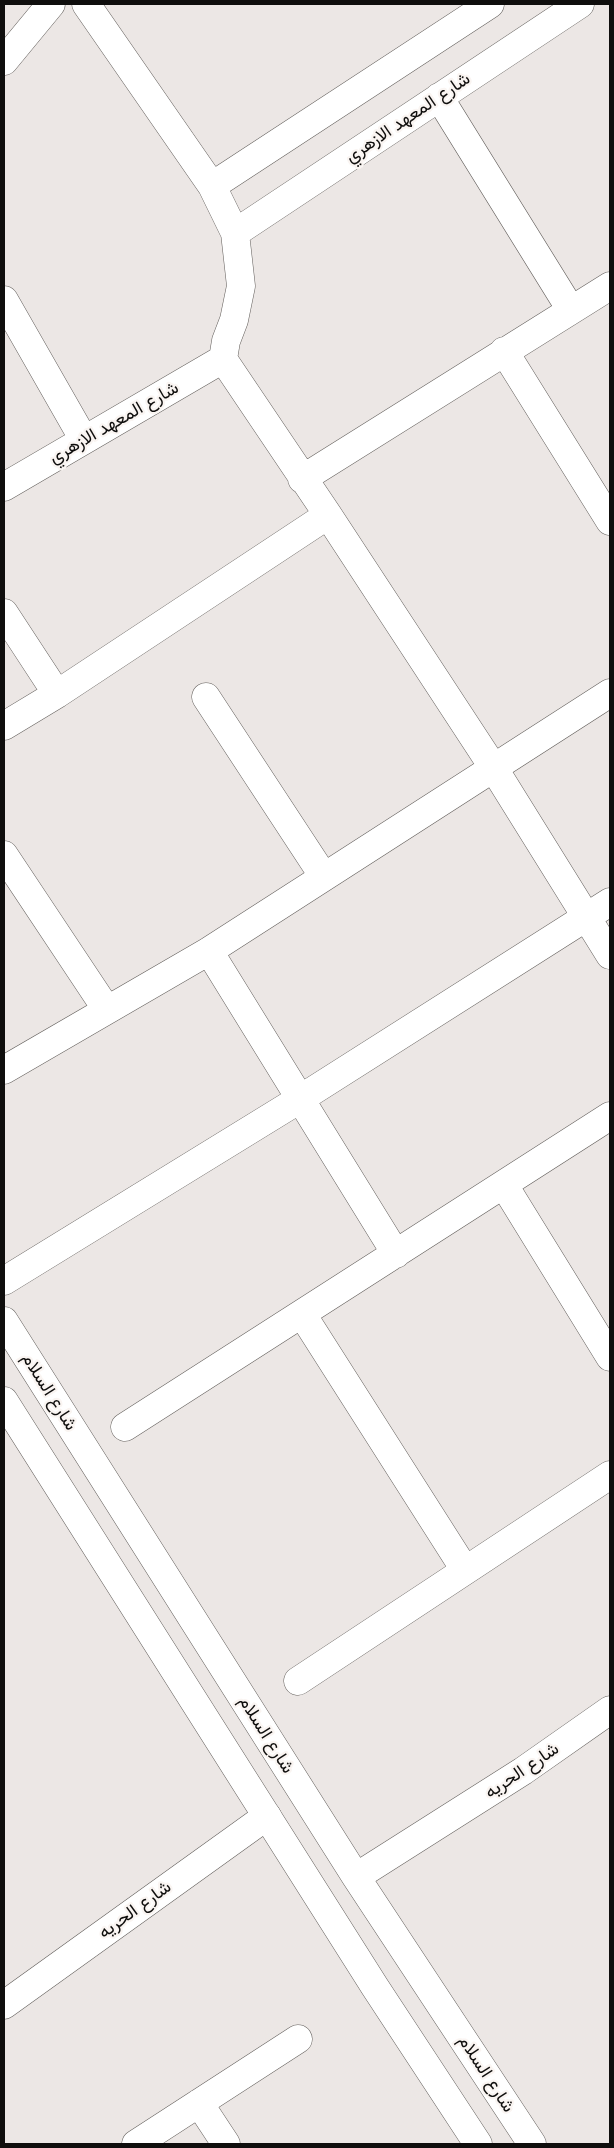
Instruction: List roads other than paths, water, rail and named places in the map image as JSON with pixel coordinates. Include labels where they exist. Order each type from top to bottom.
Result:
[{"type":"street","points":[[4,61],[51,4]]},
{"type":"street","points":[[86,4],[212,186],[235,233],[241,286],[234,320],[226,340],[224,359],[493,767],[588,917],[610,956]]},
{"type":"street","points":[[212,186],[490,4]]},
{"type":"street","name":"شارع المعهد الازهري","points":[[235,233],[580,4]]},
{"type":"street","points":[[439,97],[571,310]]},
{"type":"street","points":[[302,478],[610,286]]},
{"type":"street","points":[[4,300],[84,440]]},
{"type":"street","points":[[504,351],[610,521]]},
{"type":"street","name":"شارع المعهد الازهري","points":[[4,487],[224,359]]},
{"type":"street","points":[[4,726],[56,694],[328,515]]},
{"type":"street","points":[[4,613],[56,694]]},
{"type":"street","points":[[4,1070],[209,951],[610,693]]},
{"type":"street","points":[[206,697],[324,877]]},
{"type":"street","points":[[4,856],[107,1010]]},
{"type":"street","points":[[4,1281],[300,1099],[610,902]]},
{"type":"street","points":[[209,951],[396,1254]]},
{"type":"street","points":[[125,1427],[610,1116]]},
{"type":"street","points":[[504,1185],[610,1357]]},
{"type":"street","points":[[302,1314],[465,1570]]},
{"type":"street","name":"شارع السلام","points":[[4,1322],[356,1877],[532,2144]]},
{"type":"street","points":[[4,1401],[375,1987],[478,2144]]},
{"type":"street","points":[[298,1681],[610,1475]]},
{"type":"street","name":"شارع الحريه","points":[[356,1877],[523,1771],[610,1710]]},
{"type":"street","name":"شارع الحريه","points":[[4,2005],[267,1816]]},
{"type":"street","points":[[136,2144],[298,2039]]},
{"type":"street","points":[[199,2103],[226,2144]]}]
